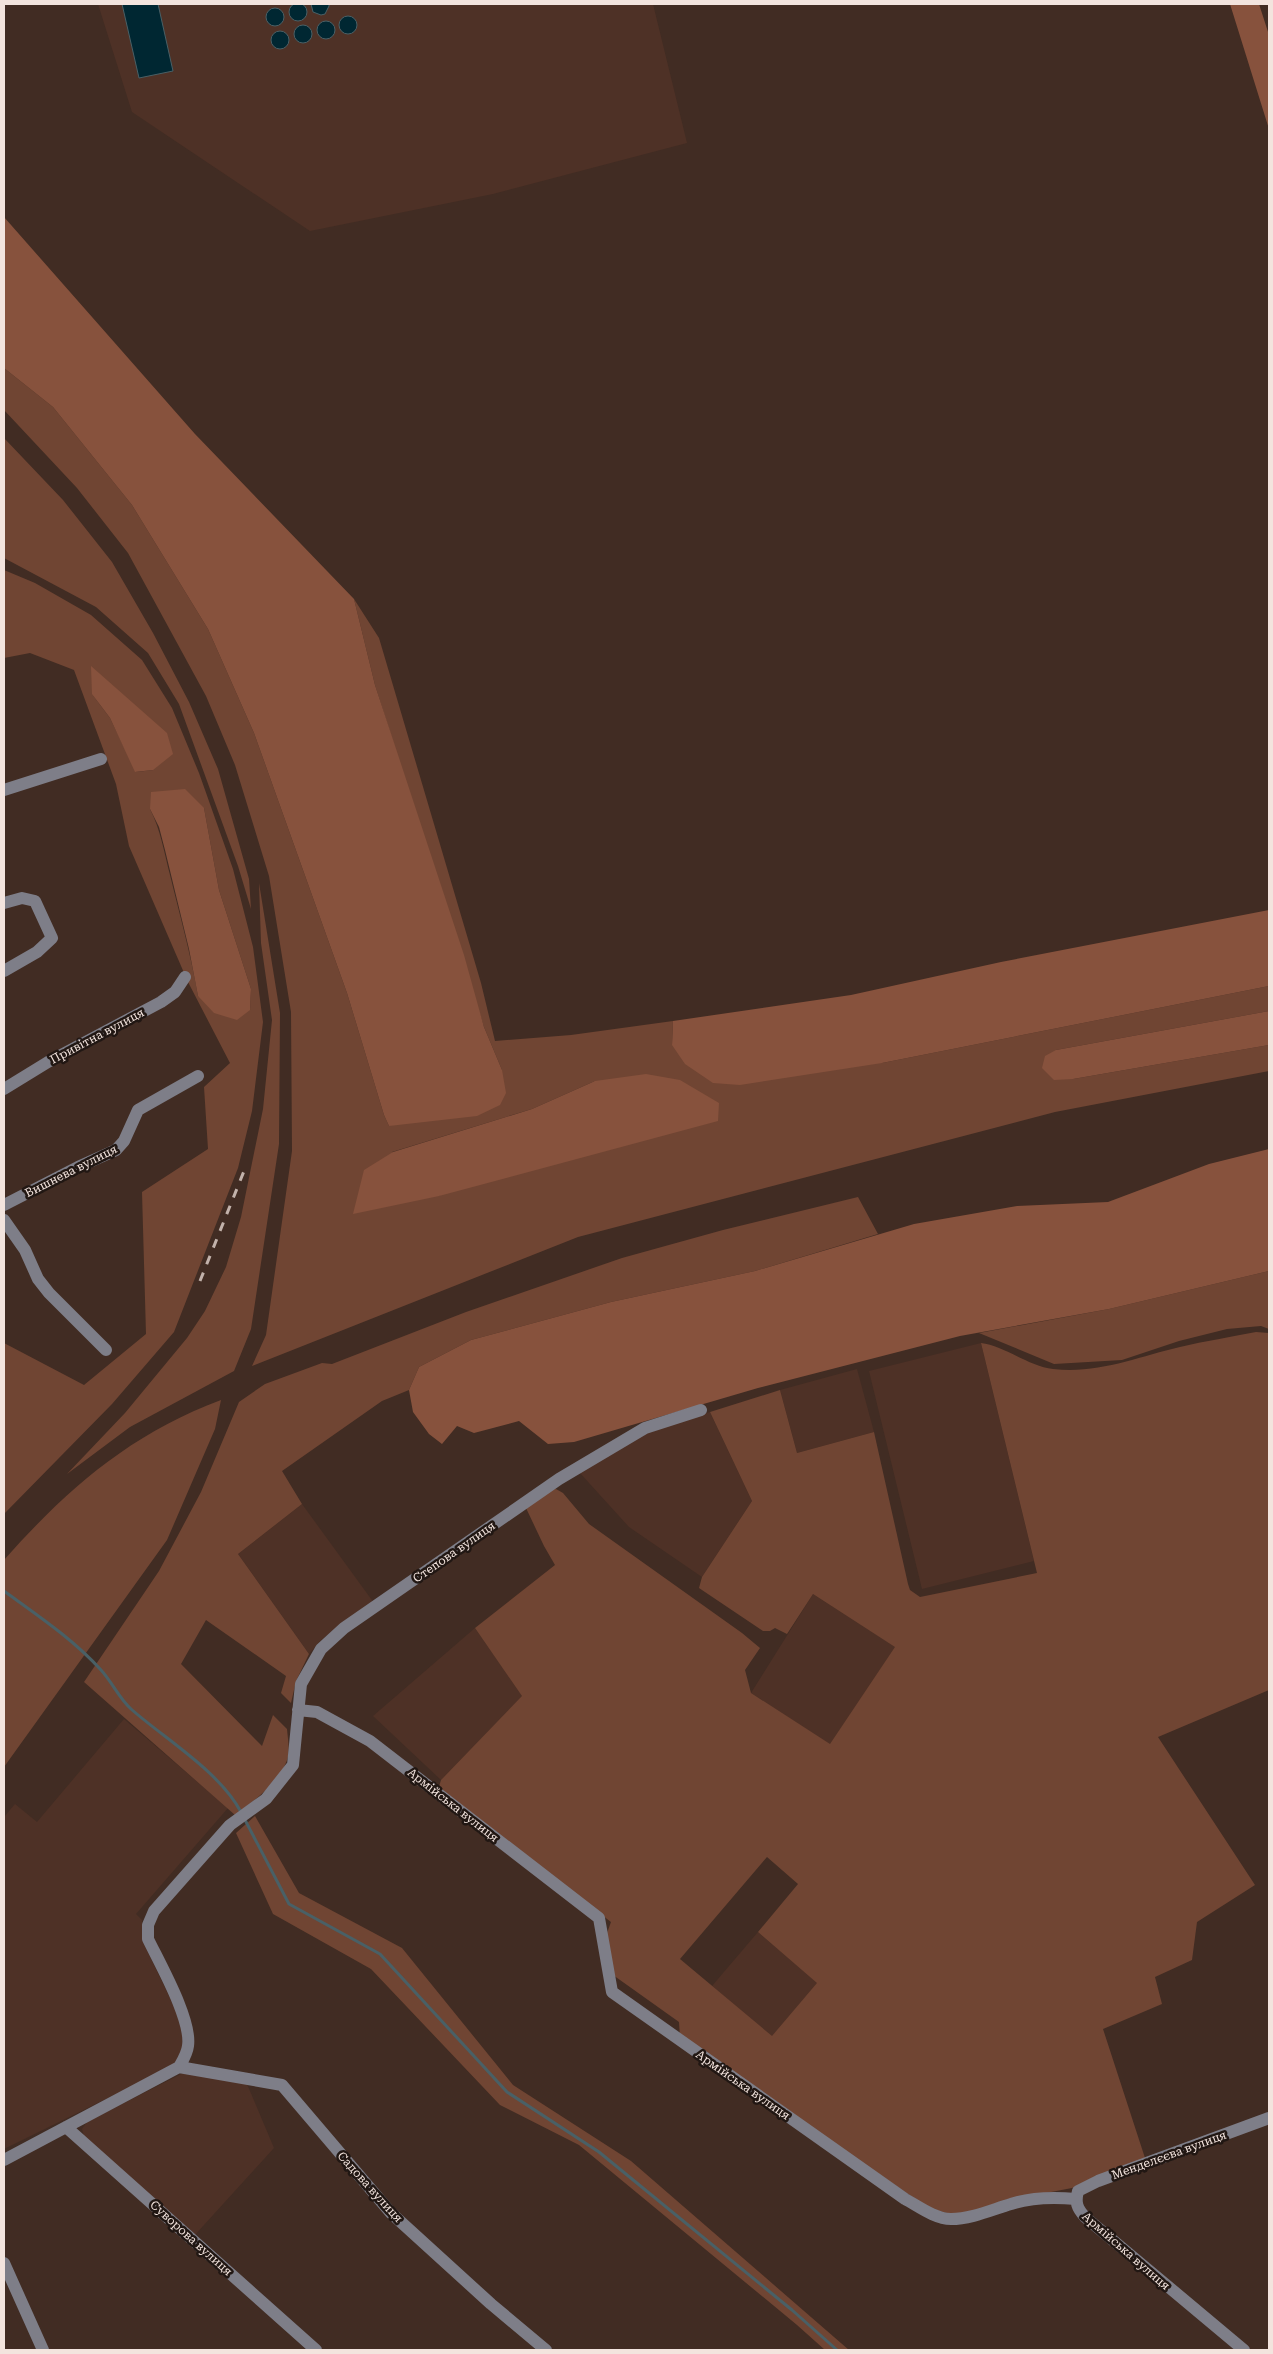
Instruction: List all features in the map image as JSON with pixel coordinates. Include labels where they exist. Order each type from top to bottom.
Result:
[{"type":"street","points":[[4,790],[101,759]]},
{"type":"street","points":[[4,903],[22,898],[35,901],[52,938],[37,952],[4,971]]},
{"type":"street","name":"Привітна вулиця","points":[[4,1089],[48,1062],[161,1002],[175,992],[186,977]]},
{"type":"street","name":"Вишнева вулиця","points":[[4,1206],[78,1167],[116,1150],[124,1141],[133,1117],[138,1110],[198,1076]]},
{"type":"street","points":[[4,1220],[25,1250],[38,1279],[49,1293],[106,1350]]},
{"type":"street","name":"Степова вулиця","points":[[179,2067],[188,2046],[188,2032],[183,2015],[148,1939],[148,1925],[154,1911],[209,1847],[230,1825],[266,1798],[294,1765],[302,1684],[321,1649],[344,1628],[559,1479],[645,1428],[701,1410]]},
{"type":"street","name":"Армійська вулиця","points":[[298,1710],[317,1712],[370,1741],[599,1918],[612,1992],[905,2199],[939,2217],[951,2219],[983,2213],[1013,2203],[1053,2197],[1076,2200],[1078,2209],[1085,2217],[1244,2350]]},
{"type":"street","points":[[4,2160],[179,2067]]},
{"type":"street","name":"Садова вулиця","points":[[179,2067],[282,2085],[391,2213],[491,2304],[546,2350]]},
{"type":"street","name":"Менделєєва вулиця","points":[[1076,2200],[1078,2191],[1098,2181],[1269,2118]]},
{"type":"street","name":"Суворова вулиця","points":[[66,2127],[316,2350]]},
{"type":"street","points":[[5,2269],[43,2350]]},
{"type":"shaded area","points":[[98,4],[653,4],[687,143],[493,194],[310,231],[132,112]]},
{"type":"shaded area","points":[[1230,4],[1259,4],[1269,35],[1269,129]]},
{"type":"shaded area","points":[[4,217],[195,434],[354,599],[375,685],[464,955],[484,1027],[502,1070],[506,1093],[500,1105],[477,1116],[389,1126],[347,993],[254,733],[208,629],[132,505],[53,407],[4,368]]},
{"type":"shaded area","points":[[4,368],[53,407],[132,505],[208,629],[254,733],[347,993],[389,1126],[502,1070],[484,1027],[375,685],[354,599],[379,638],[481,983],[495,1041],[571,1035],[673,1021],[672,1045],[882,1063],[1269,986],[1269,1011],[1056,1050],[1073,1079],[1269,1045],[1269,1071],[1055,1112],[578,1237],[252,1366],[266,1335],[292,1151],[291,1012],[269,876],[235,765],[206,696],[128,553],[77,488],[4,410]],"holes":[[[595,1081],[439,1196],[392,1152],[532,1109]]]},
{"type":"shaded area","points":[[4,438],[63,500],[112,562],[153,633],[189,702],[218,769],[249,879],[251,909],[238,866],[179,704],[148,653],[96,607],[4,558]]},
{"type":"shaded area","points":[[4,570],[35,583],[91,615],[142,660],[172,708],[199,773],[233,869],[253,947],[263,1022],[252,1111],[238,1168],[174,1332],[112,1404],[4,1514],[4,1343],[84,1385],[146,1334],[142,1192],[208,1149],[204,1087],[230,1063],[188,982],[129,846],[116,784],[74,670],[30,653],[4,658]],"holes":[[[92,694],[153,770],[136,772],[110,718]],[[204,808],[219,890],[251,989],[250,1010],[198,996],[162,842],[150,809]]]},
{"type":"shaded area","points":[[91,666],[167,733],[173,754],[153,770],[135,772],[110,718],[92,694]]},
{"type":"shaded area","points":[[185,789],[204,808],[219,890],[251,989],[250,1010],[237,1020],[214,1013],[198,996],[189,949],[165,850],[159,827],[150,809],[151,792]]},
{"type":"shaded area","points":[[259,883],[280,1013],[279,1144],[251,1329],[234,1371],[130,1427],[67,1474],[125,1413],[187,1338],[205,1311],[226,1267],[241,1217],[263,1109],[272,1020],[261,943]]},
{"type":"shaded area","points":[[1269,910],[1269,986],[882,1063],[740,1085],[713,1083],[685,1064],[672,1045],[673,1021],[851,995],[1001,962]]},
{"type":"shaded area","points":[[1269,1011],[1269,1045],[1073,1079],[1054,1080],[1042,1068],[1045,1056],[1056,1050]]},
{"type":"shaded area","points":[[646,1074],[680,1080],[719,1103],[718,1121],[439,1196],[353,1214],[364,1170],[393,1152],[532,1109],[595,1081]]},
{"type":"shaded area","points":[[1269,1149],[1269,1271],[1109,1309],[960,1336],[758,1388],[574,1442],[548,1444],[519,1421],[474,1433],[457,1426],[442,1444],[429,1434],[413,1412],[409,1390],[419,1367],[471,1340],[611,1302],[755,1271],[914,1224],[1017,1206],[1108,1202],[1209,1164]]},
{"type":"shaded area","points":[[858,1197],[878,1234],[755,1271],[611,1302],[471,1340],[419,1367],[409,1390],[382,1401],[282,1471],[302,1504],[238,1554],[309,1654],[296,1681],[291,1703],[281,1693],[286,1676],[206,1620],[181,1664],[262,1746],[273,1715],[287,1729],[288,1756],[281,1772],[263,1793],[235,1815],[84,1682],[159,1571],[201,1492],[239,1402],[265,1384],[322,1363],[332,1364],[466,1312],[622,1258],[723,1230]]},
{"type":"shaded area","points":[[1269,1271],[1269,1329],[1261,1326],[1227,1329],[1179,1341],[1122,1360],[1054,1364],[979,1333],[1109,1309]]},
{"type":"shaded area","points":[[1256,1332],[1269,1333],[1269,1690],[1158,1737],[1255,1885],[1197,1922],[1192,1960],[1155,1977],[1162,2004],[1103,2029],[1145,2158],[1072,2188],[1025,2197],[956,2215],[930,2209],[680,2038],[679,2022],[613,1975],[607,1933],[611,1922],[438,1790],[441,1780],[522,1696],[475,1628],[555,1565],[526,1508],[549,1490],[556,1489],[563,1493],[589,1524],[742,1633],[760,1648],[745,1670],[751,1693],[830,1744],[895,1647],[813,1594],[787,1634],[775,1628],[770,1631],[763,1631],[699,1588],[702,1577],[752,1501],[710,1412],[780,1390],[797,1453],[874,1432],[908,1584],[910,1590],[920,1597],[1037,1573],[981,1343],[998,1347],[1034,1364],[1053,1369],[1070,1370],[1118,1364],[1189,1345]],"holes":[[[767,1857],[798,1884],[758,1932],[817,1983],[772,2036],[680,1959]]]},
{"type":"shaded area","points":[[981,1343],[1034,1561],[922,1589],[869,1371]]},
{"type":"shaded area","points":[[857,1369],[874,1432],[797,1453],[780,1390]]},
{"type":"shaded area","points":[[221,1400],[215,1429],[167,1540],[4,1767],[4,1560],[52,1510],[102,1466],[158,1429]]},
{"type":"shaded area","points":[[710,1412],[752,1501],[702,1577],[629,1527],[580,1473],[646,1431]]},
{"type":"shaded area","points":[[302,1504],[374,1603],[341,1624],[320,1641],[309,1654],[238,1554]]},
{"type":"shaded area","points":[[813,1594],[896,1647],[830,1745],[751,1693]]},
{"type":"shaded area","points":[[475,1628],[523,1696],[441,1780],[373,1716]]},
{"type":"shaded area","points":[[124,1719],[228,1808],[136,1914],[142,1920],[142,1940],[182,2023],[183,2058],[167,2069],[4,2149],[4,1817],[15,1804],[37,1822]]},
{"type":"shaded area","points":[[255,1816],[299,1893],[402,1948],[513,2085],[631,2161],[849,2350],[825,2350],[579,2145],[500,2105],[371,1969],[273,1914],[236,1833]]},
{"type":"shaded area","points":[[758,1932],[818,1983],[772,2037],[712,1986]]},
{"type":"shaded area","points":[[183,2073],[247,2084],[274,2148],[194,2236],[84,2136],[82,2129],[87,2122]]},
{"type":"water","points":[[298,3],[304,6],[307,12],[304,18],[298,21],[292,18],[289,12],[292,6]]},
{"type":"water","points":[[122,4],[158,4],[173,71],[139,78]]},
{"type":"water","points":[[311,4],[329,4],[329,6],[325,14],[321,15],[313,12]]},
{"type":"water","points":[[275,8],[281,11],[284,17],[281,23],[275,26],[269,23],[266,17],[269,11]]},
{"type":"water","points":[[348,16],[354,19],[357,25],[354,31],[348,34],[342,31],[339,25],[342,19]]},
{"type":"water","points":[[326,21],[332,24],[335,30],[332,36],[326,39],[320,36],[317,30],[320,24]]},
{"type":"water","points":[[303,25],[309,28],[312,34],[309,40],[303,43],[297,40],[294,34],[297,28]]},
{"type":"water","points":[[280,31],[286,34],[289,40],[286,46],[280,49],[274,46],[271,40],[274,34]]},
{"type":"waterway","points":[[4,1591],[79,1648],[101,1670],[131,1709],[205,1769],[231,1797],[241,1812]]},
{"type":"waterway","points":[[244,1818],[289,1904],[380,1954],[507,2092],[599,2152],[792,2310],[837,2350]]},
{"type":"railway","points":[[200,1281],[246,1166]]}]
